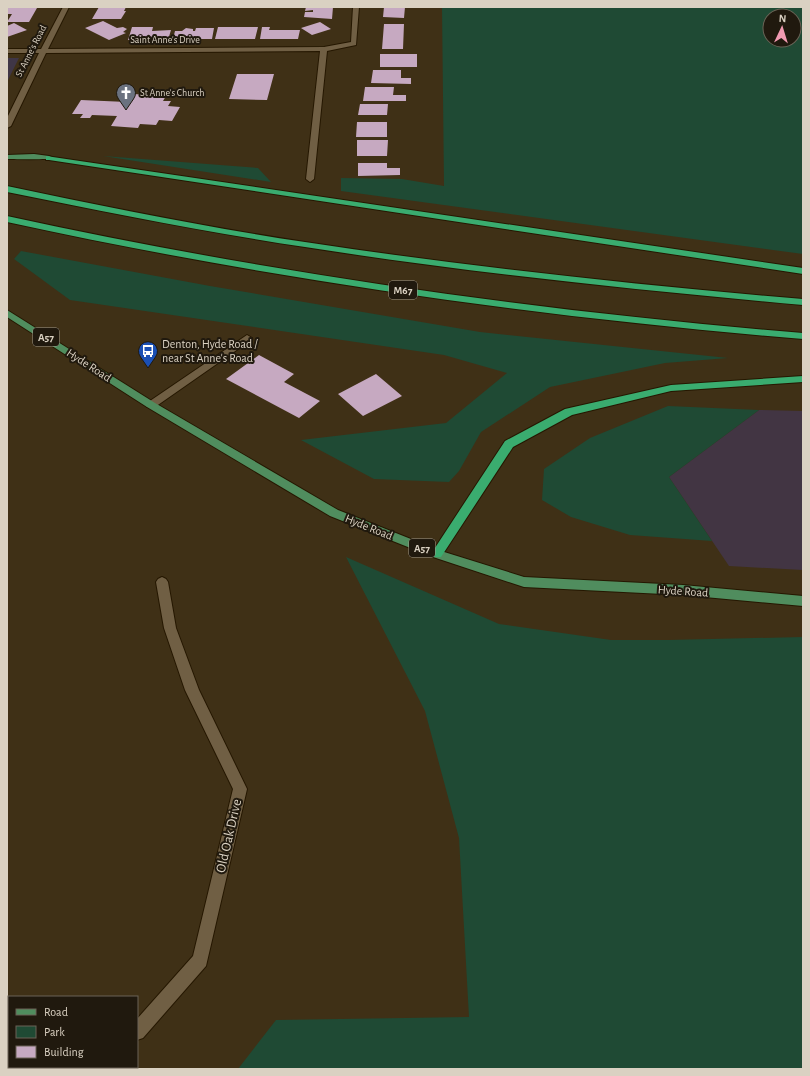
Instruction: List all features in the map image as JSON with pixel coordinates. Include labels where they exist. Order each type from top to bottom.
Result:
[{"type":"highway","points":[[49,158],[803,271]]},
{"type":"highway","points":[[7,189],[71,204],[276,240],[486,270],[727,296],[803,302]]},
{"type":"highway","name":"M67","points":[[7,219],[60,231],[257,269],[533,309],[727,330],[803,336]]},
{"type":"highway","points":[[437,554],[508,444],[569,412],[671,388],[803,379]]},
{"type":"main road","points":[[7,157],[34,156],[49,158]]},
{"type":"main road","name":"Hyde Road","points":[[7,313],[151,405],[334,513],[437,554],[524,582],[683,590],[803,601]]},
{"type":"street","name":"St Anne's Road","points":[[7,126],[66,7]]},
{"type":"street","name":"Saint Anne's Drive","points":[[7,51],[324,49],[354,44],[356,7]]},
{"type":"street","points":[[310,179],[324,49]]},
{"type":"street","points":[[151,405],[247,338]]},
{"type":"street","name":"Old Oak Drive","points":[[138,1031],[200,960],[240,789],[192,690],[170,628],[162,582]]},
{"type":"shaded area","points":[[7,58],[19,58],[7,82]]},
{"type":"shaded area","points":[[759,410],[803,411],[803,570],[729,566],[669,477]]},
{"type":"green space","points":[[442,7],[803,7],[803,254],[341,191],[341,178],[402,179],[444,186]]},
{"type":"green space","points":[[103,156],[258,168],[271,182]]},
{"type":"green space","points":[[21,251],[210,286],[480,332],[728,358],[665,363],[550,387],[481,432],[459,471],[449,482],[374,479],[301,440],[446,423],[507,373],[444,355],[70,300],[14,259]]},
{"type":"green space","points":[[668,406],[759,410],[669,477],[712,541],[630,535],[571,517],[542,500],[544,469],[590,438]]},
{"type":"green space","points":[[346,557],[499,624],[611,640],[803,637],[803,1069],[238,1069],[276,1020],[469,1017],[459,838],[425,711]]},
{"type":"building","points":[[99,7],[126,7],[124,11],[126,11],[121,19],[92,19]]},
{"type":"building","points":[[306,7],[333,7],[332,19],[304,17],[305,12],[313,12],[313,10],[305,11]]},
{"type":"building","points":[[384,7],[405,7],[404,18],[383,17]]},
{"type":"building","points":[[7,8],[37,8],[29,22],[7,22],[12,14],[7,14]]},
{"type":"building","points":[[103,21],[117,28],[123,27],[127,29],[123,32],[126,33],[109,40],[85,28]]},
{"type":"building","points":[[320,22],[331,29],[312,35],[301,28]]},
{"type":"building","points":[[14,23],[27,30],[7,37],[7,26]]},
{"type":"building","points":[[384,24],[404,24],[403,49],[382,49]]},
{"type":"building","points":[[132,27],[153,27],[152,31],[171,30],[168,40],[128,40]]},
{"type":"building","points":[[218,27],[258,27],[255,39],[215,39]]},
{"type":"building","points":[[262,27],[270,27],[269,30],[300,30],[298,39],[260,39]]},
{"type":"building","points":[[186,28],[193,29],[193,31],[195,31],[196,28],[214,28],[212,39],[173,39],[175,31],[182,31]]},
{"type":"building","points":[[380,54],[417,54],[417,67],[380,67]]},
{"type":"building","points":[[373,70],[401,70],[401,78],[411,78],[411,84],[371,83]]},
{"type":"building","points":[[237,74],[274,74],[267,100],[229,99]]},
{"type":"building","points":[[365,87],[394,87],[393,95],[406,95],[406,101],[363,101]]},
{"type":"building","name":"St Anne's Church","points":[[133,94],[166,96],[163,101],[171,101],[168,106],[180,107],[172,121],[159,120],[156,125],[140,124],[138,128],[111,126],[117,116],[92,115],[90,118],[80,118],[83,114],[72,114],[81,100],[127,102]]},
{"type":"building","points":[[360,104],[388,104],[387,115],[358,115]]},
{"type":"building","points":[[357,122],[387,122],[387,137],[356,137]]},
{"type":"building","points":[[357,140],[388,140],[387,156],[357,156]]},
{"type":"building","points":[[358,163],[387,163],[387,168],[400,168],[400,175],[358,176]]},
{"type":"building","points":[[259,355],[294,374],[284,382],[320,401],[299,418],[226,379]]},
{"type":"building","points":[[376,374],[402,396],[363,416],[338,394]]},
{"type":"place","name":"St Anne's Church","points":[[126,110]]},
{"type":"place","name":"Denton, Hyde Road / near St Anne's Road","points":[[148,368]]}]
